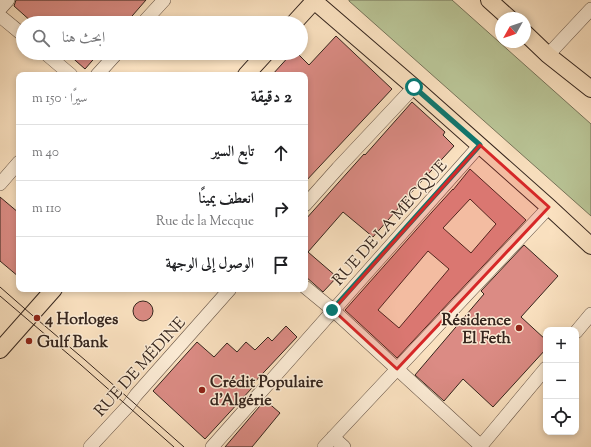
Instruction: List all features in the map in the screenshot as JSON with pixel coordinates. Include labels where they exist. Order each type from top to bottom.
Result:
[{"type":"main road","points":[[300,16],[314,0],[550,207],[591,246]]},
{"type":"main road","points":[[489,0],[502,12]]},
{"type":"main road","points":[[531,39],[548,55],[591,90]]},
{"type":"main road","points":[[249,72],[260,60]]},
{"type":"main road","points":[[0,350],[51,292]]},
{"type":"street","points":[[0,9],[8,0]]},
{"type":"street","points":[[149,16],[164,0]]},
{"type":"street","points":[[548,55],[591,9]]},
{"type":"street","points":[[0,16],[16,29]]},
{"type":"street","points":[[53,60],[67,72]]},
{"type":"street","points":[[100,72],[110,60]]},
{"type":"street","points":[[308,203],[338,168],[414,87]]},
{"type":"street","name":"RUE DE LA MECQUE","points":[[212,447],[480,145]]},
{"type":"street","points":[[0,184],[16,165]]},
{"type":"street","points":[[324,447],[550,207]]},
{"type":"street","points":[[308,290],[481,446],[543,372]]},
{"type":"street","name":"RUE DE MÉDINE","points":[[90,447],[128,406],[227,292]]},
{"type":"street","points":[[579,328],[591,314]]},
{"type":"street","points":[[333,437],[344,447]]},
{"type":"highlighted area","points":[[480,145],[549,207],[397,369],[333,310]]},
{"type":"green space","points":[[452,0],[495,38],[495,48],[506,48],[591,124],[591,216],[349,1]]},
{"type":"building","points":[[16,0],[146,0],[132,16],[25,16],[14,6]]},
{"type":"building","points":[[336,36],[392,89],[308,179],[308,72],[275,72],[286,60],[304,60],[309,65]]},
{"type":"building","points":[[75,60],[93,60],[85,69]]},
{"type":"building","points":[[412,102],[445,132],[443,135],[454,146],[373,237],[343,212],[308,252],[308,217],[364,154],[365,155]]},
{"type":"building","points":[[470,169],[526,220],[397,358],[345,310],[453,190]],"holes":[[[470,199],[496,224],[471,253],[443,228]],[[428,251],[449,269],[399,328],[378,310]]]},
{"type":"building","points":[[0,197],[16,210],[16,274],[0,261]]},
{"type":"building","name":"Résidence El Feth","points":[[524,245],[558,276],[521,317],[543,337],[543,352],[493,407],[463,379],[444,401],[415,375],[484,294],[481,291]]},
{"type":"building","points":[[308,252],[337,277],[323,292],[308,279]]},
{"type":"building","points":[[143,301],[150,304],[153,311],[150,318],[143,321],[136,318],[133,311],[136,304]]},
{"type":"building","name":"Crédit Populaire d'Algérie","points":[[286,326],[297,337],[250,387],[252,388],[205,439],[153,391],[197,342],[214,357],[227,343],[237,352],[246,342],[255,350],[268,337],[272,341]]},
{"type":"building","points":[[265,400],[280,413],[252,447],[225,447]]},
{"type":"tram line","points":[[0,287],[184,447]]},
{"type":"tram line","points":[[0,296],[174,447]]},
{"type":"place","name":"4 Horloges","points":[[37,318]]},
{"type":"place","name":"Résidence El Feth","points":[[519,328]]},
{"type":"place","name":"Gulf Bank","points":[[29,341]]},
{"type":"place","name":"Crédit Populaire d'Algérie","points":[[202,390]]},
{"type":"route","points":[[332,310],[480,145],[414,87]]}]
